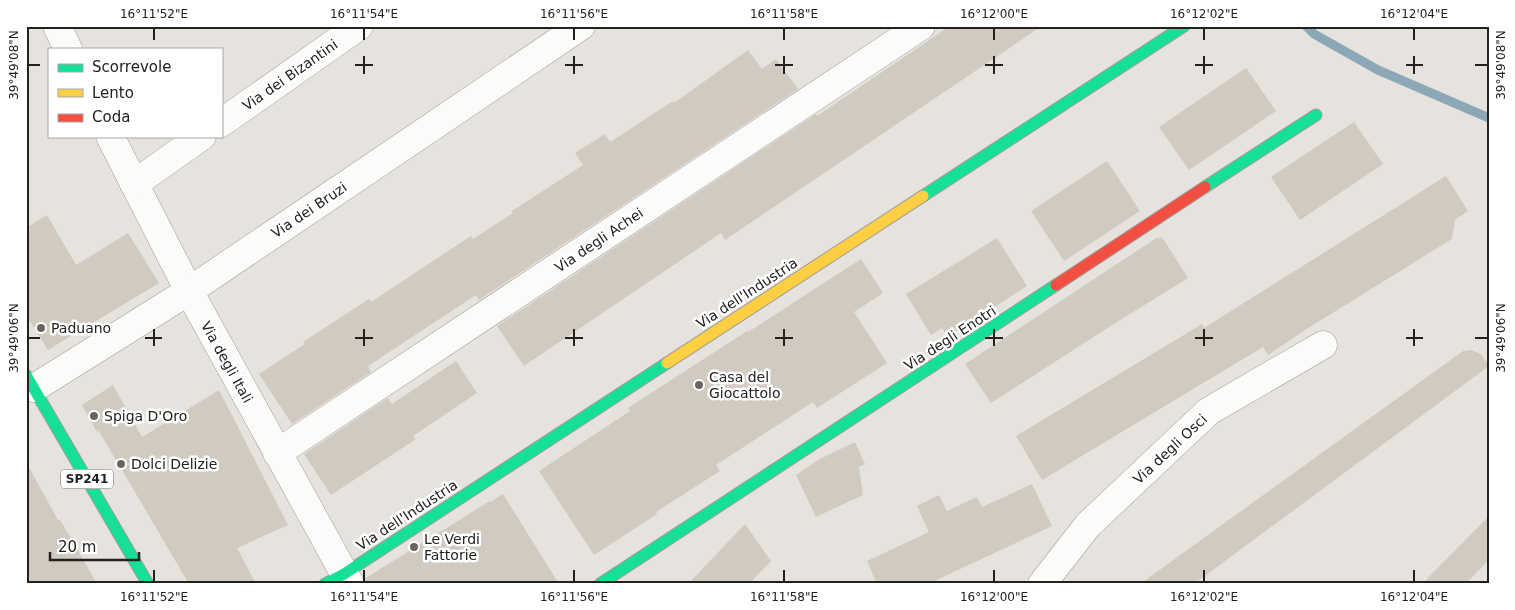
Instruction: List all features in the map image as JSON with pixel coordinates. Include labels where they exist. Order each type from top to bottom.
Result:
[{"type":"street","name":"Via dei Bizantini","points":[[222,122],[359,26]]},
{"type":"street","name":"Via dei Bruzi","points":[[32,394],[581,26]]},
{"type":"street","name":"Via degli Achei","points":[[277,453],[921,26]]},
{"type":"street","name":"Via dell'Industria","points":[[339,580],[1184,26]]},
{"type":"street","name":"Via degli Enotri","points":[[600,584],[1316,115]]},
{"type":"street","name":"Via degli Itali","points":[[111,138],[188,291],[277,453],[339,580]]},
{"type":"street","points":[[134,184],[199,138]]},
{"type":"street","name":"Via degli Osci","points":[[1042,584],[1088,525],[1209,412],[1323,345]]},
{"type":"street","name":"SP241","points":[[32,394],[148,584]]},
{"type":"building","points":[[950,26],[1042,26],[725,240],[721,233],[524,366],[497,326],[816,114],[817,116]]},
{"type":"building","points":[[748,50],[762,69],[776,59],[798,89],[479,300],[476,295],[368,366],[371,372],[292,424],[259,374],[305,344],[303,342],[369,299],[371,302],[471,236],[473,239],[583,165],[575,153],[605,134],[610,142],[673,101],[674,103]]},
{"type":"building","points":[[1246,68],[1276,111],[1189,170],[1159,127]]},
{"type":"building","points":[[1354,122],[1383,164],[1300,220],[1271,177]]},
{"type":"building","points":[[1107,161],[1140,211],[1064,261],[1031,211]]},
{"type":"building","points":[[1446,176],[1468,211],[1455,220],[1452,239],[1268,355],[1263,347],[1042,480],[1016,436],[1202,324],[1204,328]]},
{"type":"building","points":[[47,215],[76,265],[128,233],[159,283],[48,350],[26,315],[26,228]]},
{"type":"building","points":[[1158,237],[1159,239],[1162,237],[1188,278],[991,403],[965,364]]},
{"type":"building","points":[[997,238],[1027,286],[948,337],[942,328],[931,335],[906,294]]},
{"type":"building","points":[[861,259],[883,293],[854,312],[887,363],[817,408],[813,402],[716,465],[720,471],[594,555],[539,471],[630,411],[628,408]]},
{"type":"building","points":[[1471,350],[1481,354],[1489,366],[1194,584],[1140,584],[1463,351]]},
{"type":"building","points":[[456,361],[477,393],[413,436],[416,439],[331,495],[304,454],[388,398],[392,404]]},
{"type":"building","points":[[113,385],[142,437],[219,390],[288,525],[237,548],[256,584],[189,584],[82,405]]},
{"type":"building","points":[[855,442],[865,464],[859,467],[863,495],[816,517],[796,475],[818,460]]},
{"type":"building","points":[[26,462],[58,520],[60,520],[97,584],[26,584]]},
{"type":"building","points":[[1032,484],[1052,526],[928,584],[877,584],[867,561],[929,532],[917,506],[939,495],[947,511],[977,497],[982,507]]},
{"type":"building","points":[[503,494],[559,584],[366,584],[364,579]]},
{"type":"building","points":[[1489,516],[1489,560],[1465,584],[1422,584]]},
{"type":"building","points":[[745,524],[771,561],[749,584],[688,584]]},
{"type":"waterway","points":[[1306,26],[1314,34],[1378,70],[1489,118]]},
{"type":"traffic: fast","points":[[923,196],[1184,26]]},
{"type":"traffic: fast","points":[[1205,187],[1316,115]]},
{"type":"traffic: fast","points":[[600,584],[1056,285]]},
{"type":"traffic: fast","points":[[325,584],[344,574],[667,363]]},
{"type":"traffic: fast","points":[[26,375],[148,584]]},
{"type":"traffic: slow","points":[[667,363],[923,196]]},
{"type":"traffic: jam","points":[[1056,285],[1205,187]]},
{"type":"place","name":"Paduano","points":[[41,328]]},
{"type":"place","name":"Casa del Giocattolo","points":[[699,385]]},
{"type":"place","name":"Spiga D'Oro","points":[[94,416]]},
{"type":"place","name":"Dolci Delizie","points":[[121,464]]},
{"type":"place","name":"Le Verdi Fattorie","points":[[414,547]]}]
